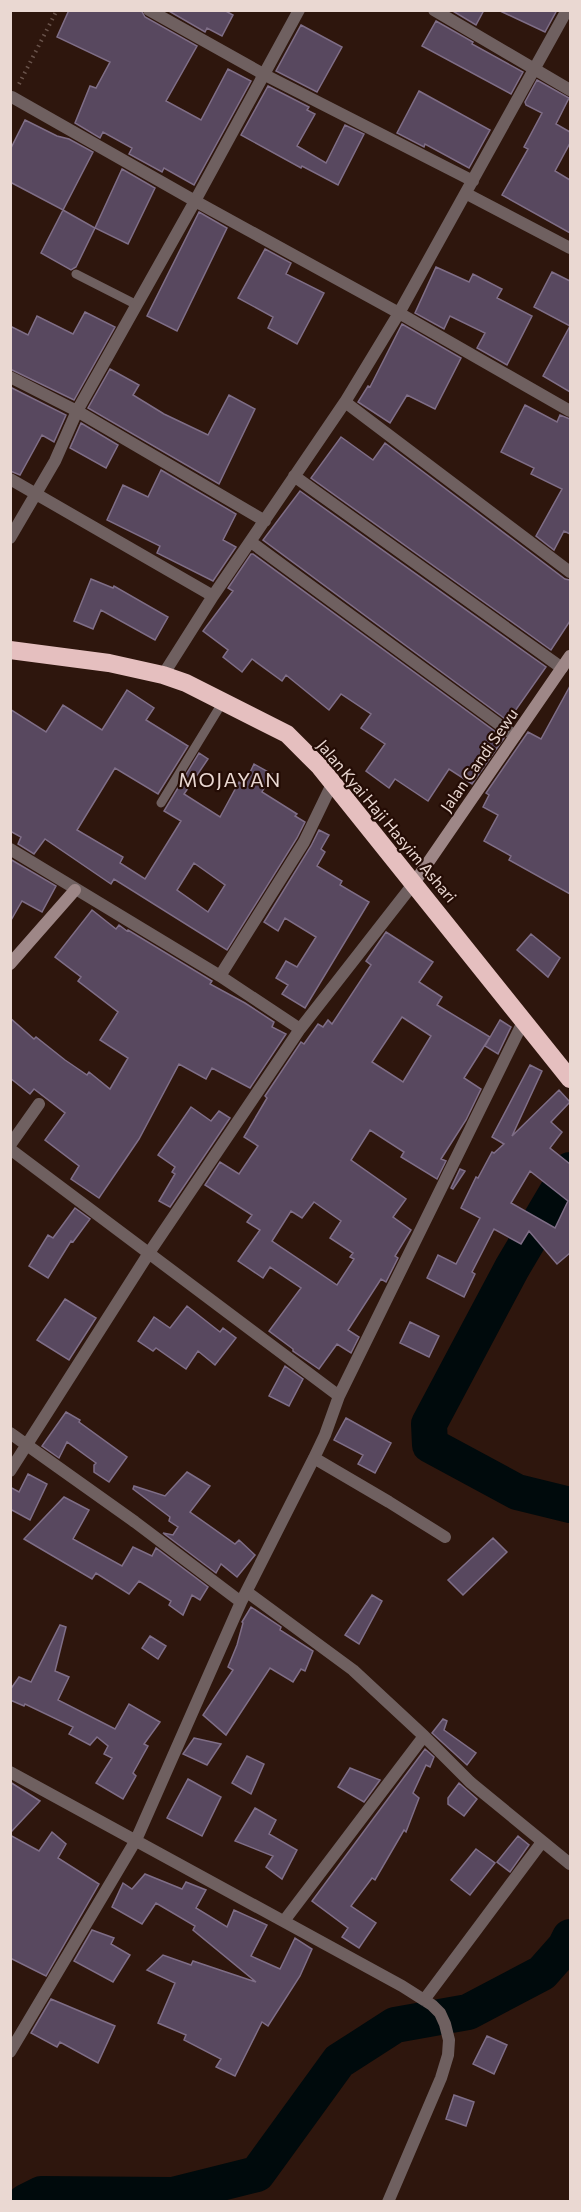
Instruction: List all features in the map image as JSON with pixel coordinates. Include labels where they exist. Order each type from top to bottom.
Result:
[{"type":"highway","name":"Jalan Kyai Haji Hasyim Ashari","points":[[10,650],[109,663],[163,675],[224,700],[287,734],[333,782],[570,1078]]},
{"type":"street","points":[[149,10],[265,75],[473,181]]},
{"type":"street","points":[[10,538],[55,461],[77,411],[299,10]]},
{"type":"street","points":[[434,10],[570,90]]},
{"type":"street","points":[[163,675],[213,596],[345,402],[467,194],[567,10]]},
{"type":"street","points":[[12,97],[570,411]]},
{"type":"street","points":[[467,194],[570,248]]},
{"type":"street","points":[[10,377],[77,411],[265,521]]},
{"type":"street","points":[[345,402],[570,572]]},
{"type":"street","points":[[294,476],[568,660]]},
{"type":"street","points":[[10,479],[213,596]]},
{"type":"street","points":[[251,542],[515,736]]},
{"type":"street","name":"Jalan Candi Sewu","points":[[414,883],[568,660]]},
{"type":"street","points":[[220,976],[303,842],[333,782]]},
{"type":"street","points":[[10,849],[220,976],[300,1029]]},
{"type":"street","points":[[10,1471],[149,1253],[300,1029],[414,883]]},
{"type":"street","points":[[10,964],[15,949],[75,890]]},
{"type":"street","points":[[10,2052],[136,1840],[244,1597],[325,1435],[339,1396],[524,1020]]},
{"type":"street","points":[[39,1104],[10,1147],[339,1396]]},
{"type":"street","points":[[10,1433],[244,1597],[335,1656],[424,1736],[470,1782],[570,1864]]},
{"type":"street","points":[[314,1458],[445,1537]]},
{"type":"street","points":[[284,1921],[424,1736]]},
{"type":"street","points":[[10,1772],[424,2000],[443,2018],[448,2040],[448,2055],[441,2078],[388,2202]]},
{"type":"street","points":[[424,2000],[542,1842]]},
{"type":"lane","points":[[76,273],[137,305]]},
{"type":"lane","points":[[161,803],[224,700]]},
{"type":"path","points":[[12,97],[57,10]]},
{"type":"building","points":[[69,10],[141,10],[145,17],[197,46],[166,101],[201,120],[228,69],[251,81],[194,185],[164,168],[162,172],[129,154],[132,148],[103,132],[100,138],[75,123],[90,86],[96,88],[110,62],[57,37]]},
{"type":"building","points":[[167,10],[224,10],[233,15],[222,36],[207,28],[205,32]]},
{"type":"building","points":[[451,10],[484,10],[476,25]]},
{"type":"building","points":[[498,10],[557,10],[545,32]]},
{"type":"building","points":[[436,21],[523,72],[511,94],[422,46]]},
{"type":"building","points":[[301,25],[342,47],[317,92],[276,71]]},
{"type":"building","points":[[537,80],[569,98],[556,124],[570,132],[570,143],[555,171],[570,180],[570,233],[502,195],[528,149],[524,147],[542,113],[526,105],[525,102]]},
{"type":"building","points":[[268,86],[309,107],[307,110],[315,114],[297,146],[326,163],[345,125],[364,134],[338,185],[302,166],[301,168],[241,135]]},
{"type":"building","points":[[419,91],[490,130],[469,168],[425,144],[424,147],[397,133]]},
{"type":"building","points":[[25,120],[93,152],[63,210],[10,182],[10,150]]},
{"type":"building","points":[[122,169],[155,188],[128,244],[95,228]]},
{"type":"building","points":[[63,210],[95,228],[76,267],[71,270],[41,253]]},
{"type":"building","points":[[199,212],[227,228],[177,331],[147,316]]},
{"type":"building","points":[[265,249],[291,263],[286,274],[324,293],[297,344],[268,328],[273,317],[238,298]]},
{"type":"building","points":[[436,267],[469,282],[473,274],[502,289],[497,298],[532,316],[507,365],[477,348],[485,333],[450,316],[444,329],[415,313]]},
{"type":"building","points":[[552,272],[570,281],[570,326],[534,307]]},
{"type":"building","points":[[85,312],[115,327],[74,400],[10,369],[10,326],[28,335],[37,316],[73,334]]},
{"type":"building","points":[[402,324],[461,358],[435,409],[407,395],[390,423],[358,402],[368,386],[370,387]]},
{"type":"building","points":[[570,326],[570,392],[543,376]]},
{"type":"building","points":[[110,369],[139,385],[133,395],[164,414],[208,435],[229,395],[255,409],[219,484],[88,408]]},
{"type":"building","points":[[10,387],[66,415],[54,442],[42,435],[20,475],[10,471]]},
{"type":"building","points":[[525,405],[557,422],[560,415],[570,419],[570,534],[564,531],[554,550],[536,536],[562,489],[531,474],[534,468],[501,452]]},
{"type":"building","points":[[81,423],[118,445],[106,468],[70,448]]},
{"type":"building","points":[[341,437],[373,460],[385,443],[565,579],[570,580],[570,621],[551,650],[311,478]]},
{"type":"building","points":[[161,470],[236,514],[223,540],[236,547],[213,581],[157,553],[160,546],[107,520],[123,485],[148,497]]},
{"type":"building","points":[[300,491],[546,667],[508,721],[263,540]]},
{"type":"building","points":[[251,554],[504,738],[472,784],[449,769],[428,801],[395,779],[389,788],[366,771],[385,744],[361,728],[371,714],[341,694],[329,710],[286,675],[282,681],[252,659],[242,672],[223,657],[228,650],[203,631],[233,591],[228,588]]},
{"type":"building","points":[[91,579],[113,588],[114,586],[168,617],[155,640],[101,610],[93,629],[74,621]]},
{"type":"building","points":[[570,686],[570,894],[509,860],[511,856],[484,841],[498,815],[483,807],[489,795],[486,793],[528,732],[541,739]]},
{"type":"building","points":[[127,690],[154,708],[146,720],[188,746],[158,794],[115,768],[77,830],[123,857],[120,863],[145,879],[181,821],[164,811],[199,753],[208,759],[184,794],[220,817],[239,782],[244,785],[254,764],[272,774],[262,792],[297,814],[295,816],[305,822],[227,950],[114,879],[111,884],[45,839],[34,854],[18,844],[21,837],[10,831],[10,709],[46,732],[63,705],[102,730]],"holes":[[[194,863],[225,885],[208,912],[177,890]]]},
{"type":"building","points":[[319,830],[329,835],[321,849],[325,852],[317,866],[342,881],[340,885],[369,902],[305,1008],[282,994],[288,985],[276,978],[286,961],[297,967],[316,937],[285,918],[278,931],[264,922]]},
{"type":"building","points":[[10,859],[56,886],[42,912],[22,901],[10,922]]},
{"type":"building","points":[[92,910],[116,929],[119,925],[212,981],[210,984],[274,1022],[272,1027],[286,1034],[250,1088],[212,1068],[206,1079],[179,1064],[139,1139],[99,1198],[71,1179],[79,1166],[45,1140],[65,1113],[34,1089],[30,1094],[10,1078],[10,1018],[34,1039],[36,1037],[65,1060],[87,1075],[89,1072],[110,1089],[128,1058],[100,1040],[118,1012],[78,981],[81,977],[55,957]]},
{"type":"building","points":[[386,932],[433,962],[419,982],[442,997],[437,1005],[490,1037],[464,1078],[481,1089],[466,1120],[441,1159],[446,1161],[437,1179],[401,1157],[404,1152],[370,1130],[351,1160],[406,1199],[393,1217],[411,1230],[395,1256],[398,1258],[386,1282],[381,1279],[348,1330],[359,1337],[351,1353],[337,1344],[319,1369],[269,1331],[301,1288],[270,1267],[263,1278],[238,1261],[260,1230],[247,1222],[252,1215],[205,1185],[220,1162],[239,1174],[258,1146],[244,1137],[267,1098],[265,1096],[301,1042],[304,1044],[318,1024],[323,1027],[328,1020],[332,1024],[371,965],[366,961]],"holes":[[[402,1017],[431,1036],[403,1082],[372,1062]],[[314,1202],[341,1221],[330,1238],[353,1253],[350,1257],[354,1259],[337,1285],[272,1241],[291,1211],[302,1218]]]},
{"type":"building","points":[[531,934],[560,958],[548,977],[517,950]]},
{"type":"building","points":[[500,1020],[511,1027],[498,1054],[485,1046]]},
{"type":"building","points":[[530,1065],[542,1071],[512,1136],[559,1090],[570,1102],[551,1122],[562,1132],[550,1148],[570,1164],[570,1253],[557,1264],[529,1231],[521,1244],[494,1229],[472,1272],[475,1274],[464,1297],[427,1278],[438,1255],[456,1264],[480,1218],[461,1208],[476,1177],[478,1178],[492,1152],[494,1153],[504,1144],[492,1137]],"holes":[[[530,1171],[568,1201],[555,1228],[511,1203]]]},
{"type":"building","points":[[191,1107],[211,1121],[219,1111],[230,1118],[170,1207],[159,1201],[175,1174],[172,1172],[175,1167],[158,1155]]},
{"type":"building","points":[[460,1169],[465,1171],[453,1189],[451,1188]]},
{"type":"building","points":[[75,1208],[90,1219],[73,1242],[71,1241],[48,1278],[29,1266],[48,1235],[53,1238]]},
{"type":"building","points":[[65,1299],[96,1318],[69,1360],[37,1340]]},
{"type":"building","points":[[187,1306],[220,1332],[223,1328],[236,1338],[215,1365],[198,1351],[186,1369],[156,1348],[153,1351],[138,1341],[154,1317],[170,1328]]},
{"type":"building","points":[[410,1322],[439,1336],[429,1357],[400,1343]]},
{"type":"building","points":[[285,1366],[303,1379],[289,1406],[269,1396]]},
{"type":"building","points":[[66,1412],[80,1420],[79,1422],[127,1457],[109,1482],[94,1472],[96,1463],[67,1442],[59,1458],[42,1446]]},
{"type":"building","points":[[346,1418],[391,1443],[375,1473],[358,1464],[363,1455],[334,1440]]},
{"type":"building","points":[[187,1472],[210,1486],[190,1512],[235,1544],[239,1540],[255,1555],[237,1577],[221,1564],[216,1573],[163,1533],[173,1535],[178,1527],[169,1521],[170,1517],[133,1489],[134,1486],[165,1496]]},
{"type":"building","points":[[28,1474],[47,1484],[30,1520],[10,1509],[10,1487],[19,1492]]},
{"type":"building","points":[[64,1497],[89,1510],[73,1539],[122,1566],[133,1547],[152,1556],[156,1548],[208,1587],[200,1600],[192,1595],[183,1615],[169,1605],[171,1601],[139,1581],[129,1594],[96,1573],[92,1579],[24,1539]]},
{"type":"building","points":[[493,1538],[507,1552],[463,1595],[448,1580]]},
{"type":"building","points":[[372,1595],[382,1601],[359,1644],[345,1635]]},
{"type":"building","points":[[251,1607],[281,1627],[280,1630],[313,1651],[305,1671],[301,1669],[293,1682],[270,1668],[226,1735],[203,1715],[233,1670],[228,1667],[237,1645],[242,1622]]},
{"type":"building","points":[[60,1625],[66,1627],[55,1671],[69,1677],[58,1700],[115,1729],[129,1704],[160,1722],[144,1744],[148,1746],[133,1773],[136,1776],[123,1799],[96,1783],[112,1758],[104,1754],[108,1746],[97,1737],[90,1745],[69,1734],[73,1727],[25,1704],[24,1706],[10,1700],[10,1690],[19,1677],[31,1682]]},
{"type":"building","points":[[150,1636],[166,1646],[158,1659],[142,1648]]},
{"type":"building","points":[[443,1719],[447,1721],[444,1730],[476,1753],[467,1765],[432,1733]]},
{"type":"building","points":[[194,1738],[221,1744],[207,1765],[183,1754]]},
{"type":"building","points":[[425,1749],[434,1757],[430,1767],[426,1765],[413,1793],[419,1798],[406,1832],[404,1830],[375,1880],[372,1878],[351,1906],[376,1923],[359,1948],[342,1937],[348,1928],[312,1901]]},
{"type":"building","points":[[247,1756],[264,1764],[251,1794],[232,1783]]},
{"type":"building","points":[[350,1768],[380,1780],[364,1802],[338,1787]]},
{"type":"building","points":[[188,1779],[221,1797],[202,1836],[167,1818]]},
{"type":"building","points":[[10,1782],[40,1801],[10,1833]]},
{"type":"building","points":[[459,1783],[477,1799],[464,1816],[448,1804],[448,1798]]},
{"type":"building","points":[[255,1808],[276,1820],[269,1834],[297,1850],[282,1879],[266,1867],[273,1856],[235,1841]]},
{"type":"building","points":[[52,1832],[66,1844],[58,1858],[99,1884],[46,1976],[10,1958],[10,1835],[39,1851]]},
{"type":"building","points":[[518,1836],[529,1845],[510,1872],[497,1862]]},
{"type":"building","points":[[476,1849],[495,1863],[470,1895],[451,1880]]},
{"type":"building","points":[[145,1874],[182,1889],[186,1882],[206,1890],[196,1908],[227,1927],[234,1910],[267,1925],[251,1956],[280,1969],[295,1938],[312,1949],[300,1976],[268,2026],[262,2022],[235,2076],[216,2067],[221,2059],[184,2040],[186,2035],[158,2023],[175,1983],[147,1970],[163,1955],[191,1965],[193,1961],[256,1982],[193,1930],[195,1926],[156,1903],[142,1924],[112,1907],[123,1883],[132,1889]]},
{"type":"building","points":[[92,1930],[114,1938],[111,1944],[130,1955],[113,1982],[74,1961]]},
{"type":"building","points":[[51,1999],[115,2026],[98,2063],[60,2042],[57,2047],[31,2033]]},
{"type":"building","points":[[487,2036],[507,2045],[494,2074],[473,2064]]},
{"type":"building","points":[[454,2095],[474,2102],[466,2126],[446,2119]]},
{"type":"waterway","points":[[570,1170],[512,1268],[429,1424],[430,1445],[517,1492],[570,1505]]},
{"type":"waterway","points":[[25,2202],[41,2194],[173,2195],[257,2174],[339,2061],[395,2025],[468,2012],[542,1973],[565,1947],[570,1937]]},
{"type":"district","name":"MOJAYAN","points":[[230,780]]}]
